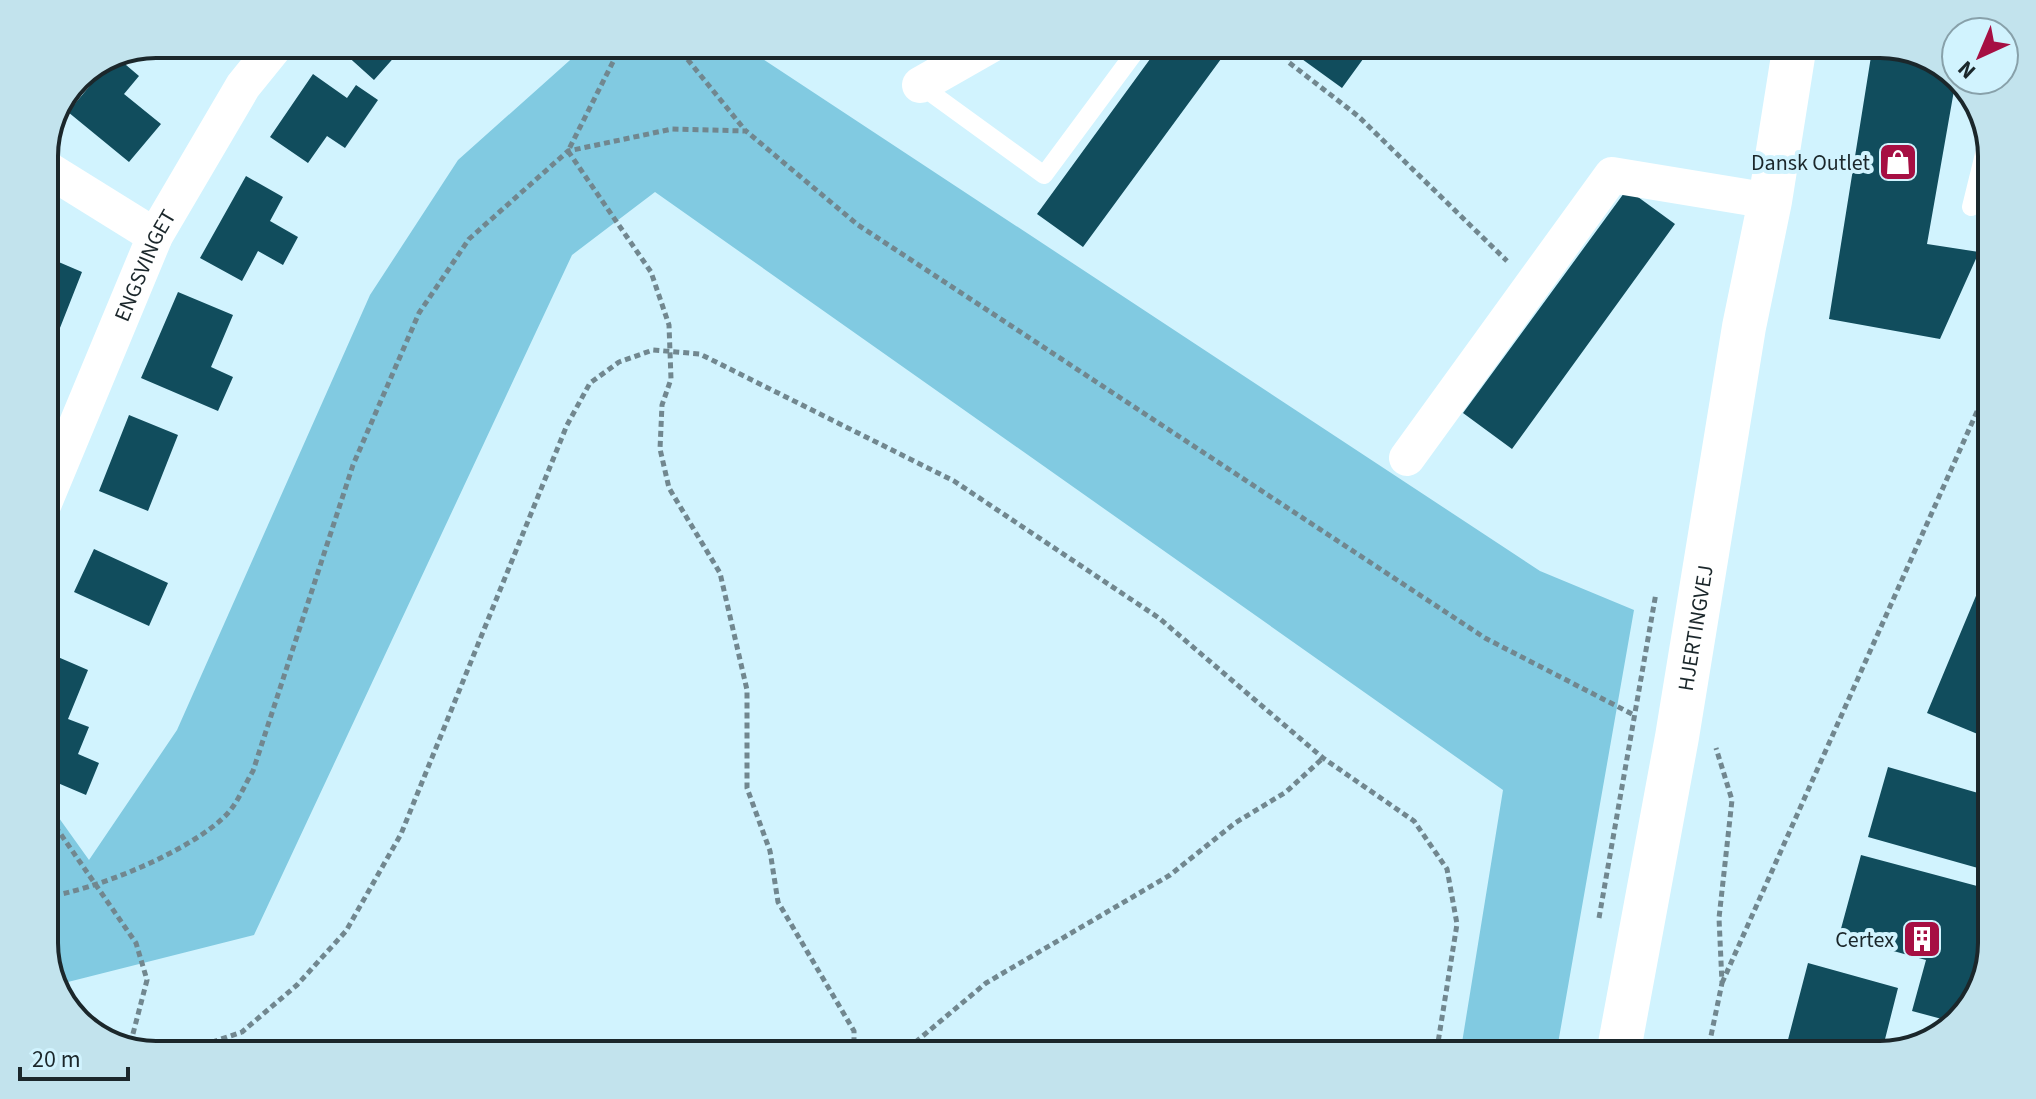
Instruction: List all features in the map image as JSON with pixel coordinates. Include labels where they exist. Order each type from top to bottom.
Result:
[{"type":"main road","name":"HJERTINGVEJ","points":[[1621,1041],[1677,737],[1744,327],[1770,201],[1793,58]]},
{"type":"street","name":"ENGSVINGET","points":[[58,469],[155,236],[243,86],[266,58]]},
{"type":"street","points":[[920,85],[967,58]]},
{"type":"street","points":[[1407,458],[1612,175],[1770,201]]},
{"type":"street","points":[[58,176],[155,236]]},
{"type":"lane","points":[[920,85],[1044,175],[1131,58]]},
{"type":"lane","points":[[1971,207],[1978,179]]},
{"type":"path","points":[[58,894],[98,886],[191,842],[228,813],[253,771],[353,465],[419,313],[469,239],[568,151],[615,58]]},
{"type":"path","points":[[686,58],[746,131],[858,225],[1471,630],[1634,715]]},
{"type":"path","points":[[1287,58],[1287,61],[1358,116],[1532,285]]},
{"type":"path","points":[[568,151],[672,129],[746,131]]},
{"type":"path","points":[[568,151],[651,272],[669,325],[671,379],[662,405],[660,449],[669,488],[720,573],[747,690],[747,788],[770,851],[778,902],[854,1031],[854,1041]]},
{"type":"path","points":[[216,1041],[242,1032],[297,985],[346,931],[401,834],[567,425],[590,383],[619,362],[653,350],[700,354],[954,481],[1159,618],[1323,758],[1414,821],[1447,869],[1457,924],[1438,1041]]},
{"type":"path","points":[[1710,1041],[1722,983],[1978,409]]},
{"type":"path","points":[[1715,743],[1732,800],[1719,918],[1722,983]]},
{"type":"path","points":[[917,1041],[986,983],[1170,875],[1235,823],[1286,792],[1323,758]]},
{"type":"path","points":[[58,830],[136,943],[147,980],[132,1038]]},
{"type":"shaded area","points":[[572,58],[761,58],[1540,571],[1634,610],[1558,1041],[1462,1041],[1503,790],[655,192],[572,255],[254,935],[66,982],[58,949],[58,817],[89,860],[177,730],[370,295],[458,160]]},
{"type":"building","points":[[350,58],[394,58],[374,80]]},
{"type":"building","points":[[1151,58],[1222,58],[1083,247],[1037,214]]},
{"type":"building","points":[[1301,58],[1364,58],[1342,88]]},
{"type":"building","name":"Dansk Outlet","points":[[1871,58],[1899,60],[1923,68],[1940,79],[1940,96],[1953,96],[1927,244],[1978,254],[1940,339],[1829,319]]},
{"type":"building","points":[[124,64],[139,76],[124,94],[161,124],[129,162],[69,113],[92,83]]},
{"type":"building","points":[[313,74],[347,98],[356,85],[378,100],[345,148],[327,136],[308,163],[270,137]]},
{"type":"building","points":[[246,176],[283,197],[270,221],[298,237],[283,265],[258,251],[242,281],[200,258]]},
{"type":"building","points":[[1627,189],[1675,224],[1512,449],[1463,413]]},
{"type":"building","points":[[58,262],[82,272],[58,333]]},
{"type":"building","points":[[178,292],[233,315],[211,367],[233,377],[218,411],[141,378]]},
{"type":"building","points":[[129,415],[178,435],[148,511],[99,491]]},
{"type":"building","points":[[94,549],[168,583],[149,626],[74,592]]},
{"type":"building","points":[[1978,591],[1978,734],[1927,713]]},
{"type":"building","points":[[58,657],[88,670],[68,719],[89,727],[78,754],[99,763],[86,795],[58,783]]},
{"type":"building","points":[[1888,767],[1978,793],[1978,868],[1868,837]]},
{"type":"building","name":"Certex","points":[[1861,855],[1978,886],[1978,943],[1973,974],[1954,1008],[1942,1019],[1912,1011],[1926,960],[1839,936]]},
{"type":"building","name":"Certex","points":[[1808,963],[1898,988],[1885,1041],[1788,1041]]},
{"type":"place","name":"Dansk Outlet","points":[[1898,162]]},
{"type":"place","name":"Certex","points":[[1922,939]]}]
